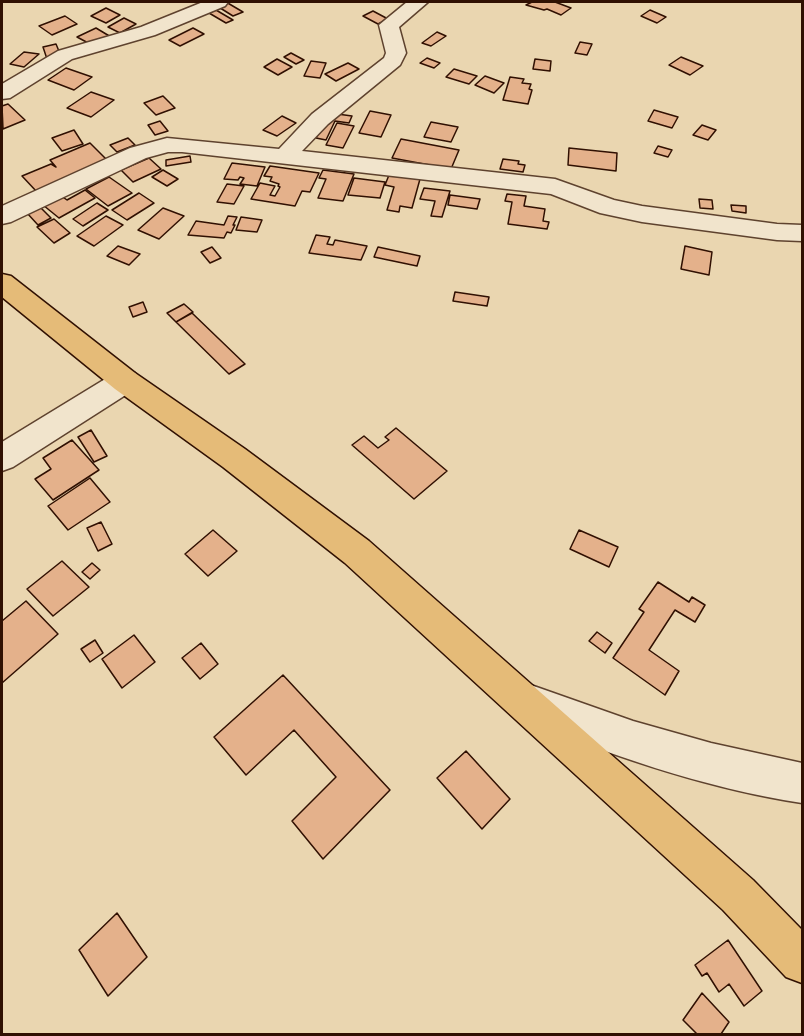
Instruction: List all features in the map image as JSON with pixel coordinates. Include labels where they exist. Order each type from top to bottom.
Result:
[{"type":"main road","points":[[2,283],[125,381],[234,458],[357,552],[738,895],[802,961]]},
{"type":"street","points":[[2,93],[65,55],[168,24],[218,2]]},
{"type":"street","points":[[286,155],[320,119],[393,61],[396,53],[389,26],[418,2]]},
{"type":"street","points":[[2,216],[138,153],[160,146],[182,145],[286,155],[555,188],[609,207],[642,214],[777,232],[802,233]]},
{"type":"street","points":[[2,458],[125,381]]},
{"type":"street","points":[[526,703],[633,741],[711,763],[802,783]]},
{"type":"building","points":[[226,2],[243,12],[233,16],[217,6]]},
{"type":"building","points":[[532,2],[555,2],[571,8],[561,15],[547,9],[526,5]]},
{"type":"building","points":[[106,8],[120,15],[106,23],[91,16]]},
{"type":"building","points":[[216,10],[233,20],[226,23],[209,13]]},
{"type":"building","points":[[650,10],[666,17],[657,23],[641,16]]},
{"type":"building","points":[[373,11],[388,19],[378,24],[363,16]]},
{"type":"building","points":[[65,16],[77,24],[52,35],[39,26]]},
{"type":"building","points":[[124,18],[136,24],[120,33],[108,27]]},
{"type":"building","points":[[96,28],[111,37],[92,45],[77,37]]},
{"type":"building","points":[[193,28],[204,34],[180,46],[169,40]]},
{"type":"building","points":[[437,32],[446,36],[431,46],[422,43]]},
{"type":"building","points":[[580,42],[592,44],[587,55],[575,53]]},
{"type":"building","points":[[56,44],[61,56],[47,59],[43,47]]},
{"type":"building","points":[[24,52],[39,54],[24,67],[10,64]]},
{"type":"building","points":[[291,53],[304,60],[296,64],[284,57]]},
{"type":"building","points":[[681,57],[703,66],[690,75],[669,65]]},
{"type":"building","points":[[427,58],[440,63],[434,68],[420,63]]},
{"type":"building","points":[[277,59],[292,67],[278,75],[264,67]]},
{"type":"building","points":[[535,59],[551,61],[550,71],[533,69]]},
{"type":"building","points":[[311,61],[326,63],[320,78],[304,76]]},
{"type":"building","points":[[348,63],[359,69],[336,81],[325,74]]},
{"type":"building","points":[[66,68],[92,77],[74,90],[48,80]]},
{"type":"building","points":[[454,69],[477,76],[469,84],[446,77]]},
{"type":"building","points":[[485,76],[504,83],[494,93],[475,85]]},
{"type":"building","points":[[510,77],[524,79],[522,83],[531,84],[529,89],[532,90],[528,104],[503,100]]},
{"type":"building","points":[[91,92],[114,100],[91,117],[67,108]]},
{"type":"building","points":[[163,96],[175,108],[156,115],[144,103]]},
{"type":"building","points":[[8,104],[25,120],[3,129],[2,106]]},
{"type":"building","points":[[654,110],[678,117],[672,128],[648,121]]},
{"type":"building","points":[[370,111],[391,115],[381,137],[359,133]]},
{"type":"building","points":[[330,113],[352,116],[349,123],[335,121],[326,140],[316,138]]},
{"type":"building","points":[[282,116],[296,123],[277,136],[263,130]]},
{"type":"building","points":[[160,121],[168,131],[155,135],[148,125]]},
{"type":"building","points":[[431,122],[458,127],[451,142],[424,137]]},
{"type":"building","points":[[337,123],[354,126],[343,148],[326,145]]},
{"type":"building","points":[[702,125],[716,130],[708,140],[693,135]]},
{"type":"building","points":[[74,130],[83,144],[62,151],[52,138]]},
{"type":"building","points":[[128,138],[135,145],[117,152],[110,145]]},
{"type":"building","points":[[401,139],[459,150],[451,169],[392,158]]},
{"type":"building","points":[[90,143],[109,162],[37,192],[22,176],[51,164],[56,167],[50,160]]},
{"type":"building","points":[[658,146],[672,150],[668,157],[654,153]]},
{"type":"building","points":[[569,148],[617,153],[616,171],[568,165]]},
{"type":"building","points":[[190,156],[191,162],[166,166],[166,160]]},
{"type":"building","points":[[149,158],[161,169],[133,182],[121,170]]},
{"type":"building","points":[[503,159],[519,161],[518,164],[525,165],[523,172],[500,169]]},
{"type":"building","points":[[232,163],[265,167],[257,186],[240,184],[244,178],[240,177],[238,180],[224,179]]},
{"type":"building","points":[[270,166],[319,173],[310,192],[302,191],[295,206],[251,199],[260,183],[275,186],[270,195],[275,196],[280,187],[279,184],[270,181],[272,177],[264,176]]},
{"type":"building","points":[[163,170],[178,179],[167,186],[152,177]]},
{"type":"building","points":[[323,170],[354,174],[343,201],[318,198],[326,179],[319,178]]},
{"type":"building","points":[[389,175],[420,179],[412,208],[400,206],[399,212],[387,210],[394,187],[385,185]]},
{"type":"building","points":[[109,177],[132,193],[108,206],[86,189]]},
{"type":"building","points":[[354,178],[385,182],[380,198],[348,195]]},
{"type":"building","points":[[227,184],[244,186],[234,204],[217,202]]},
{"type":"building","points":[[424,188],[450,191],[442,217],[431,216],[435,201],[420,199]]},
{"type":"building","points":[[85,190],[95,198],[59,218],[43,205],[60,195],[67,200]]},
{"type":"building","points":[[139,193],[154,203],[127,220],[112,210]]},
{"type":"building","points":[[507,194],[526,196],[524,206],[545,209],[543,221],[549,222],[547,229],[508,224],[512,202],[505,201]]},
{"type":"building","points":[[450,195],[480,199],[477,209],[448,205]]},
{"type":"building","points":[[699,199],[712,200],[713,209],[700,208]]},
{"type":"building","points":[[97,203],[108,210],[83,226],[73,219]]},
{"type":"building","points":[[731,205],[746,206],[746,213],[732,211]]},
{"type":"building","points":[[40,207],[51,218],[38,225],[27,213]]},
{"type":"building","points":[[163,208],[184,216],[159,239],[138,230]]},
{"type":"building","points":[[106,216],[123,225],[94,246],[77,236]]},
{"type":"building","points":[[228,216],[237,217],[231,233],[227,232],[224,238],[188,235],[196,221],[224,225]]},
{"type":"building","points":[[241,217],[262,220],[257,232],[236,230]]},
{"type":"building","points":[[54,219],[70,233],[54,243],[37,227]]},
{"type":"building","points":[[316,235],[330,237],[327,244],[333,245],[335,240],[367,246],[361,260],[309,253]]},
{"type":"building","points":[[118,246],[140,254],[129,265],[107,256]]},
{"type":"building","points":[[685,246],[712,252],[709,275],[681,269]]},
{"type":"building","points":[[212,247],[221,258],[210,263],[201,252]]},
{"type":"building","points":[[378,247],[420,256],[417,266],[374,257]]},
{"type":"building","points":[[455,292],[489,297],[487,306],[453,301]]},
{"type":"building","points":[[143,302],[147,312],[133,317],[129,307]]},
{"type":"building","points":[[184,304],[193,312],[176,322],[167,313]]},
{"type":"building","points":[[192,313],[245,364],[229,374],[176,322]]},
{"type":"building","points":[[396,428],[447,471],[414,499],[352,445],[364,436],[378,448],[389,440],[385,437]]},
{"type":"building","points":[[91,430],[107,456],[94,462],[78,437]]},
{"type":"building","points":[[72,440],[99,470],[53,500],[35,479],[51,469],[43,458]]},
{"type":"building","points":[[90,478],[110,502],[68,530],[48,506]]},
{"type":"building","points":[[101,522],[112,544],[98,551],[87,528]]},
{"type":"building","points":[[213,530],[237,551],[208,576],[185,554]]},
{"type":"building","points":[[579,530],[618,547],[609,567],[570,549]]},
{"type":"building","points":[[62,561],[89,587],[53,616],[27,589]]},
{"type":"building","points":[[92,563],[100,570],[90,579],[82,572]]},
{"type":"building","points":[[658,582],[689,602],[692,597],[705,605],[695,622],[675,610],[649,650],[679,671],[665,695],[613,658],[644,612],[639,609]]},
{"type":"building","points":[[26,601],[58,634],[2,683],[2,621]]},
{"type":"building","points":[[597,632],[612,643],[605,653],[589,641]]},
{"type":"building","points":[[134,635],[155,662],[122,688],[102,659]]},
{"type":"building","points":[[95,640],[103,653],[90,662],[81,649]]},
{"type":"building","points":[[201,643],[218,664],[200,679],[182,658]]},
{"type":"building","points":[[283,675],[390,790],[323,859],[292,821],[336,777],[294,730],[246,775],[214,737]]},
{"type":"building","points":[[466,751],[510,799],[482,829],[437,778]]},
{"type":"building","points":[[117,913],[147,957],[108,996],[79,950]]},
{"type":"building","points":[[728,940],[762,991],[744,1006],[729,984],[719,992],[707,973],[702,976],[695,965]]},
{"type":"building","points":[[702,993],[729,1022],[721,1034],[697,1034],[683,1020]]}]
